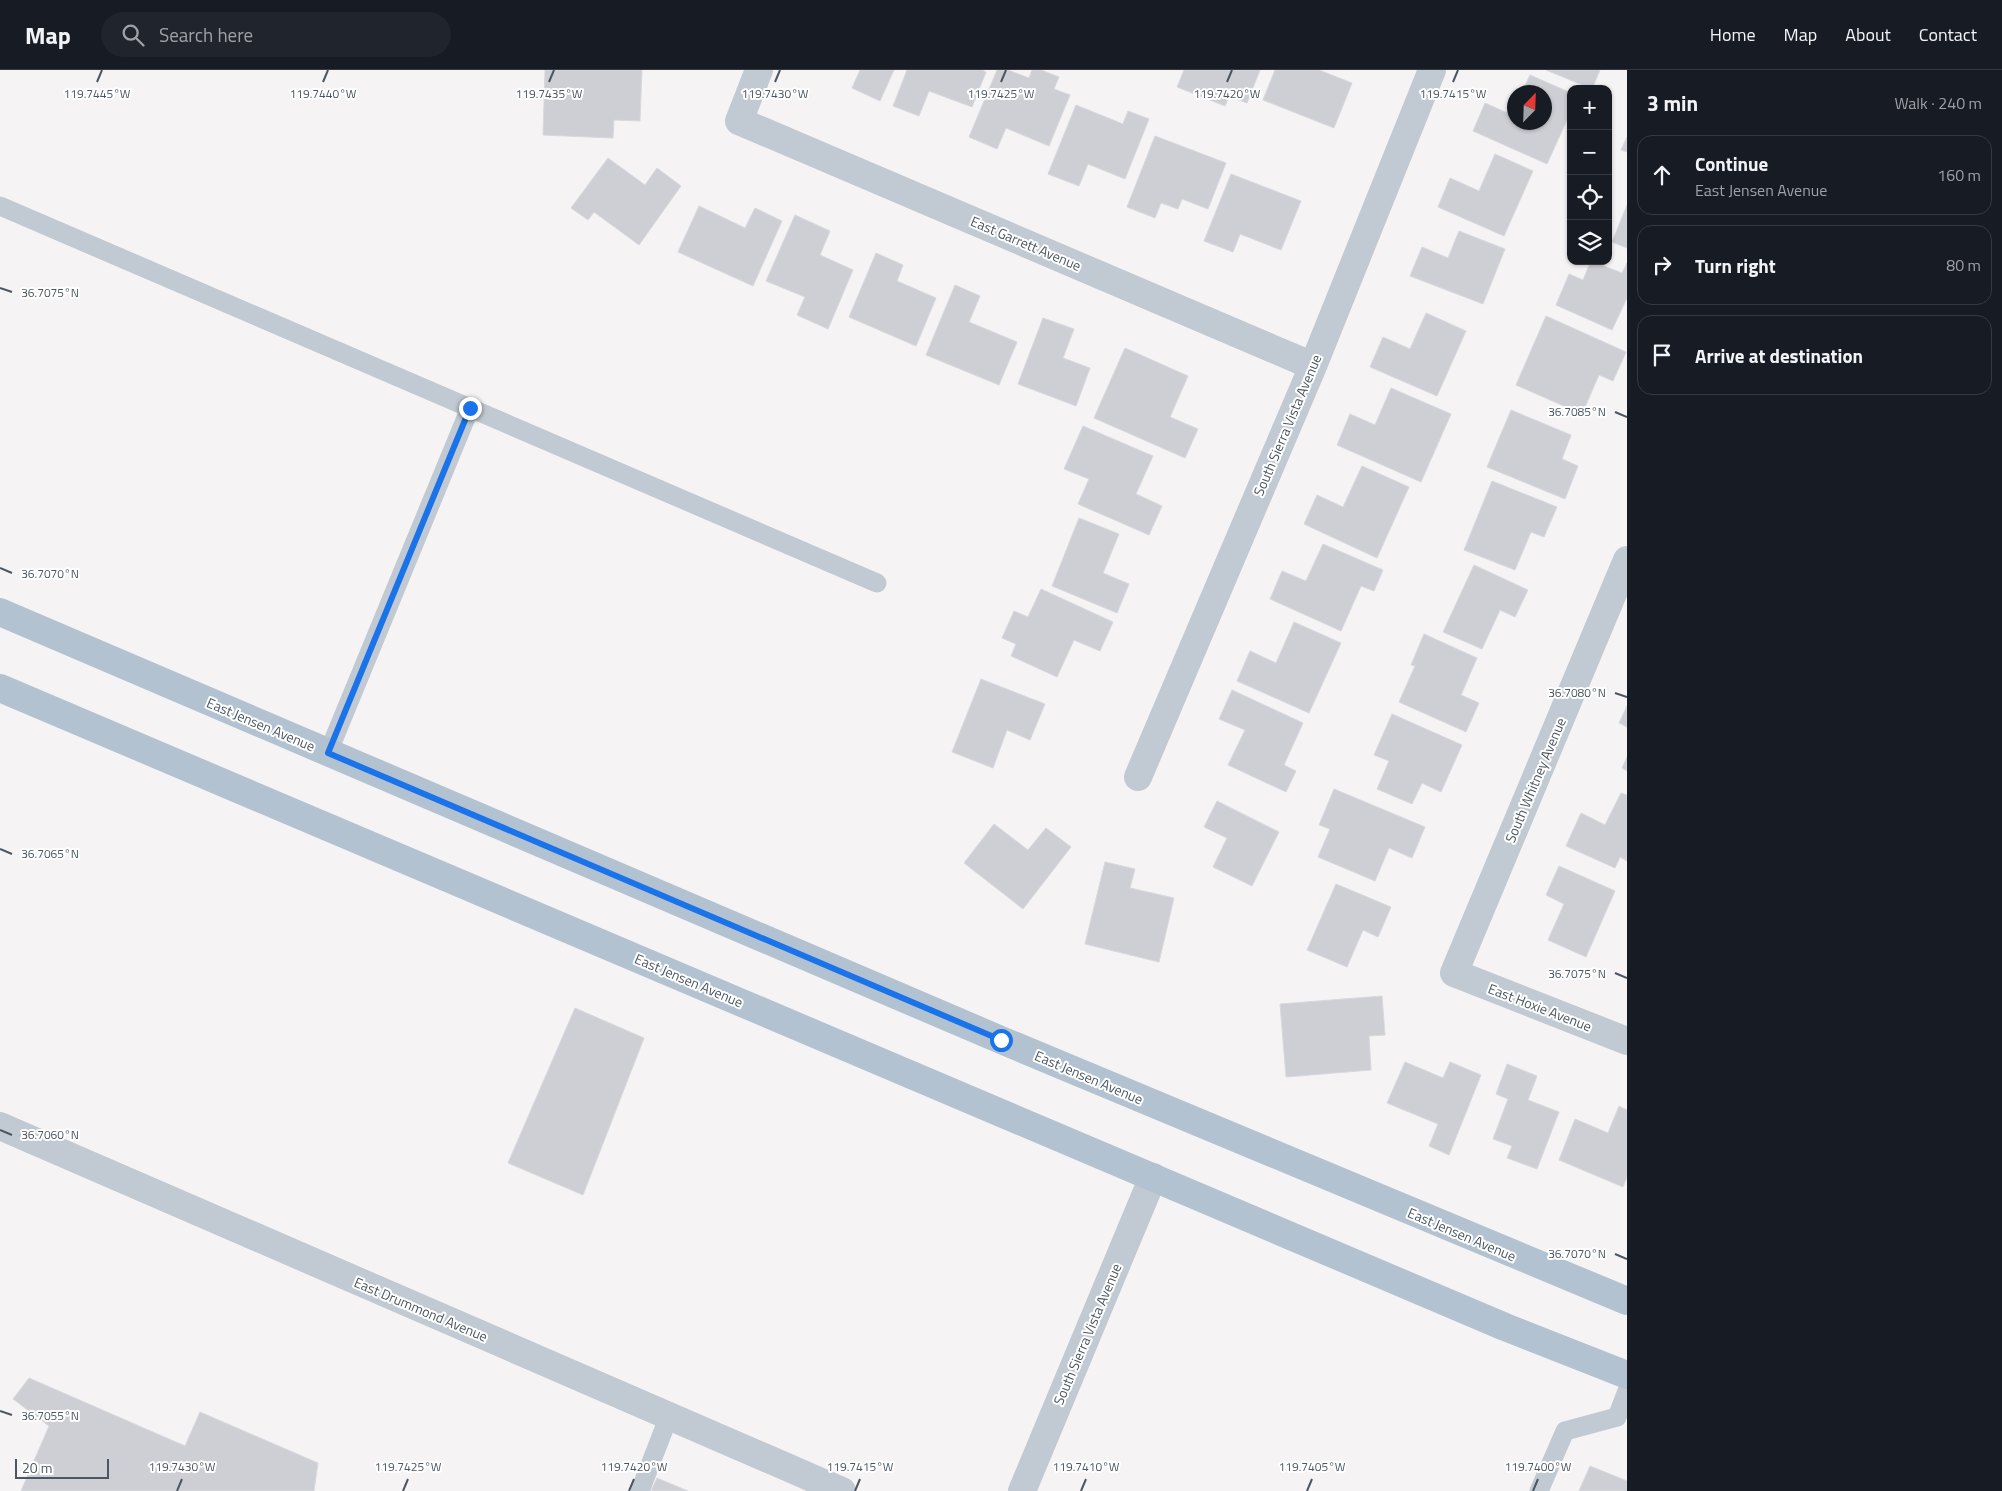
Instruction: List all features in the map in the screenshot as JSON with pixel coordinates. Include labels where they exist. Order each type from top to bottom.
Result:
[{"type":"main road","name":"East Jensen Avenue","points":[[0,612],[1001,1040],[1627,1301]]},
{"type":"main road","name":"East Jensen Avenue","points":[[0,688],[1505,1327],[1627,1375]]},
{"type":"street","name":"East Garrett Avenue","points":[[760,70],[739,121],[1312,366]]},
{"type":"street","name":"South Sierra Vista Avenue","points":[[1138,777],[1312,366],[1432,70]]},
{"type":"street","name":"South Whitney Avenue","points":[[1454,973],[1627,560]]},
{"type":"street","name":"East Hoxie Avenue","points":[[1454,973],[1627,1041]]},
{"type":"street","name":"East Drummond Avenue","points":[[0,1126],[842,1491]]},
{"type":"street","name":"South Sierra Vista Avenue","points":[[1022,1491],[1153,1177]]},
{"type":"lane","points":[[0,206],[877,583]]},
{"type":"lane","points":[[328,753],[470,408]]},
{"type":"lane","points":[[1539,1491],[1565,1431],[1617,1417],[1627,1391]]},
{"type":"lane","points":[[640,1491],[669,1416]]},
{"type":"building","points":[[545,70],[642,70],[640,121],[614,120],[613,138],[543,135]]},
{"type":"building","points":[[860,70],[894,70],[880,101],[852,88]]},
{"type":"building","points":[[907,70],[982,70],[986,72],[972,107],[929,91],[919,116],[893,106]]},
{"type":"building","points":[[997,70],[1008,70],[1029,78],[1032,70],[1041,70],[1059,77],[1054,89],[1070,95],[1049,146],[1006,128],[997,149],[969,137]]},
{"type":"building","points":[[1184,70],[1260,70],[1247,103],[1229,96],[1225,106],[1177,87]]},
{"type":"building","points":[[1275,70],[1319,70],[1352,83],[1334,128],[1263,100]]},
{"type":"building","points":[[1546,70],[1600,70],[1594,85],[1582,85]]},
{"type":"building","points":[[1530,75],[1567,91],[1567,120],[1547,164],[1473,131],[1485,103],[1507,113],[1507,130],[1552,130],[1552,85],[1525,85]]},
{"type":"building","points":[[1076,105],[1123,124],[1128,111],[1149,119],[1125,179],[1088,164],[1079,186],[1048,174]]},
{"type":"building","points":[[1155,136],[1226,163],[1208,209],[1182,199],[1178,209],[1161,203],[1155,218],[1127,207]]},
{"type":"building","points":[[1627,137],[1627,152],[1621,150]]},
{"type":"building","points":[[1495,154],[1533,171],[1504,236],[1438,207],[1450,178],[1479,191]]},
{"type":"building","points":[[608,158],[645,185],[657,168],[681,186],[639,245],[594,212],[588,220],[571,208]]},
{"type":"building","points":[[1231,174],[1301,201],[1281,250],[1240,234],[1233,252],[1204,241]]},
{"type":"building","points":[[1627,205],[1627,248],[1612,242]]},
{"type":"building","points":[[699,206],[745,228],[755,208],[782,221],[753,286],[678,252]]},
{"type":"building","points":[[795,215],[830,231],[820,255],[853,270],[828,329],[797,315],[805,297],[766,281]]},
{"type":"building","points":[[1459,231],[1505,249],[1483,304],[1410,276],[1422,247],[1448,258]]},
{"type":"building","points":[[876,253],[903,265],[897,281],[936,298],[916,346],[849,317]]},
{"type":"building","points":[[1627,263],[1627,298],[1612,330],[1556,305],[1569,274],[1583,280],[1589,265],[1601,265],[1622,273]]},
{"type":"building","points":[[955,285],[980,296],[969,322],[1017,342],[999,385],[926,355]]},
{"type":"building","points":[[1426,313],[1466,331],[1437,396],[1370,367],[1383,337],[1410,349]]},
{"type":"building","points":[[1546,316],[1626,352],[1613,381],[1599,375],[1582,414],[1516,385]]},
{"type":"building","points":[[1043,318],[1074,329],[1063,358],[1090,368],[1076,406],[1018,384]]},
{"type":"building","points":[[1125,348],[1188,376],[1170,417],[1198,429],[1185,458],[1094,418]]},
{"type":"building","points":[[1391,388],[1451,414],[1421,482],[1337,445],[1350,414],[1375,425]]},
{"type":"building","points":[[1511,410],[1571,435],[1562,459],[1578,466],[1565,499],[1487,467]]},
{"type":"building","points":[[1083,426],[1153,456],[1136,494],[1162,506],[1149,535],[1078,504],[1089,479],[1064,469]]},
{"type":"building","points":[[1362,466],[1409,487],[1377,558],[1304,524],[1317,495],[1343,507]]},
{"type":"building","points":[[1492,481],[1557,507],[1544,537],[1531,532],[1515,570],[1464,550]]},
{"type":"building","points":[[1079,518],[1119,534],[1103,573],[1129,584],[1117,613],[1052,586]]},
{"type":"building","points":[[1323,544],[1383,570],[1374,591],[1361,586],[1341,631],[1270,599],[1282,571],[1306,581]]},
{"type":"building","points":[[1474,565],[1528,590],[1515,617],[1500,610],[1482,649],[1443,632]]},
{"type":"building","points":[[1041,589],[1113,622],[1100,651],[1074,640],[1057,677],[1011,656],[1016,644],[1002,638],[1014,611],[1028,617]]},
{"type":"building","points":[[1294,622],[1341,643],[1309,713],[1237,681],[1250,651],[1276,663]]},
{"type":"building","points":[[1424,634],[1477,658],[1461,695],[1479,703],[1466,732],[1399,702],[1415,666],[1411,665]]},
{"type":"building","points":[[981,679],[1045,704],[1030,740],[1007,730],[993,768],[952,752]]},
{"type":"building","points":[[1232,690],[1303,723],[1284,765],[1296,771],[1286,792],[1228,765],[1245,730],[1219,719]]},
{"type":"building","points":[[1627,706],[1627,727],[1619,723]]},
{"type":"building","points":[[1392,714],[1462,745],[1441,792],[1422,783],[1412,804],[1377,789],[1389,761],[1374,755]]},
{"type":"building","points":[[1627,757],[1627,771],[1622,768]]},
{"type":"building","points":[[1334,789],[1425,827],[1412,858],[1389,848],[1375,881],[1318,857],[1330,829],[1319,825]]},
{"type":"building","points":[[1621,793],[1627,795],[1627,861],[1620,857],[1615,868],[1566,846],[1581,813],[1605,825]]},
{"type":"building","points":[[1217,801],[1279,832],[1252,886],[1213,867],[1227,838],[1204,827]]},
{"type":"building","points":[[994,824],[1028,850],[1046,828],[1071,847],[1023,909],[964,863]]},
{"type":"building","points":[[1105,862],[1135,869],[1130,888],[1174,898],[1159,962],[1085,944]]},
{"type":"building","points":[[1559,866],[1615,891],[1586,957],[1548,940],[1564,904],[1546,895]]},
{"type":"building","points":[[1336,884],[1391,907],[1378,937],[1363,930],[1347,967],[1307,950]]},
{"type":"building","points":[[1382,996],[1385,1035],[1369,1036],[1371,1070],[1286,1077],[1280,1004]]},
{"type":"building","points":[[575,1008],[644,1038],[583,1195],[508,1163]]},
{"type":"building","points":[[1405,1062],[1443,1078],[1450,1062],[1481,1075],[1449,1155],[1429,1146],[1438,1124],[1387,1103]]},
{"type":"building","points":[[1507,1064],[1537,1076],[1528,1100],[1559,1112],[1537,1169],[1507,1158],[1512,1146],[1493,1139],[1508,1099],[1496,1094]]},
{"type":"building","points":[[1619,1106],[1627,1110],[1627,1177],[1623,1187],[1559,1160],[1575,1119],[1608,1133]]},
{"type":"building","points":[[29,1378],[185,1446],[200,1412],[318,1463],[314,1491],[21,1491],[49,1426],[13,1399]]},
{"type":"building","points":[[1590,1466],[1627,1481],[1627,1491],[1579,1491]]},
{"type":"building","points":[[657,1478],[688,1491],[651,1491]]},
{"type":"route","points":[[470,408],[328,753],[1001,1040]]}]
